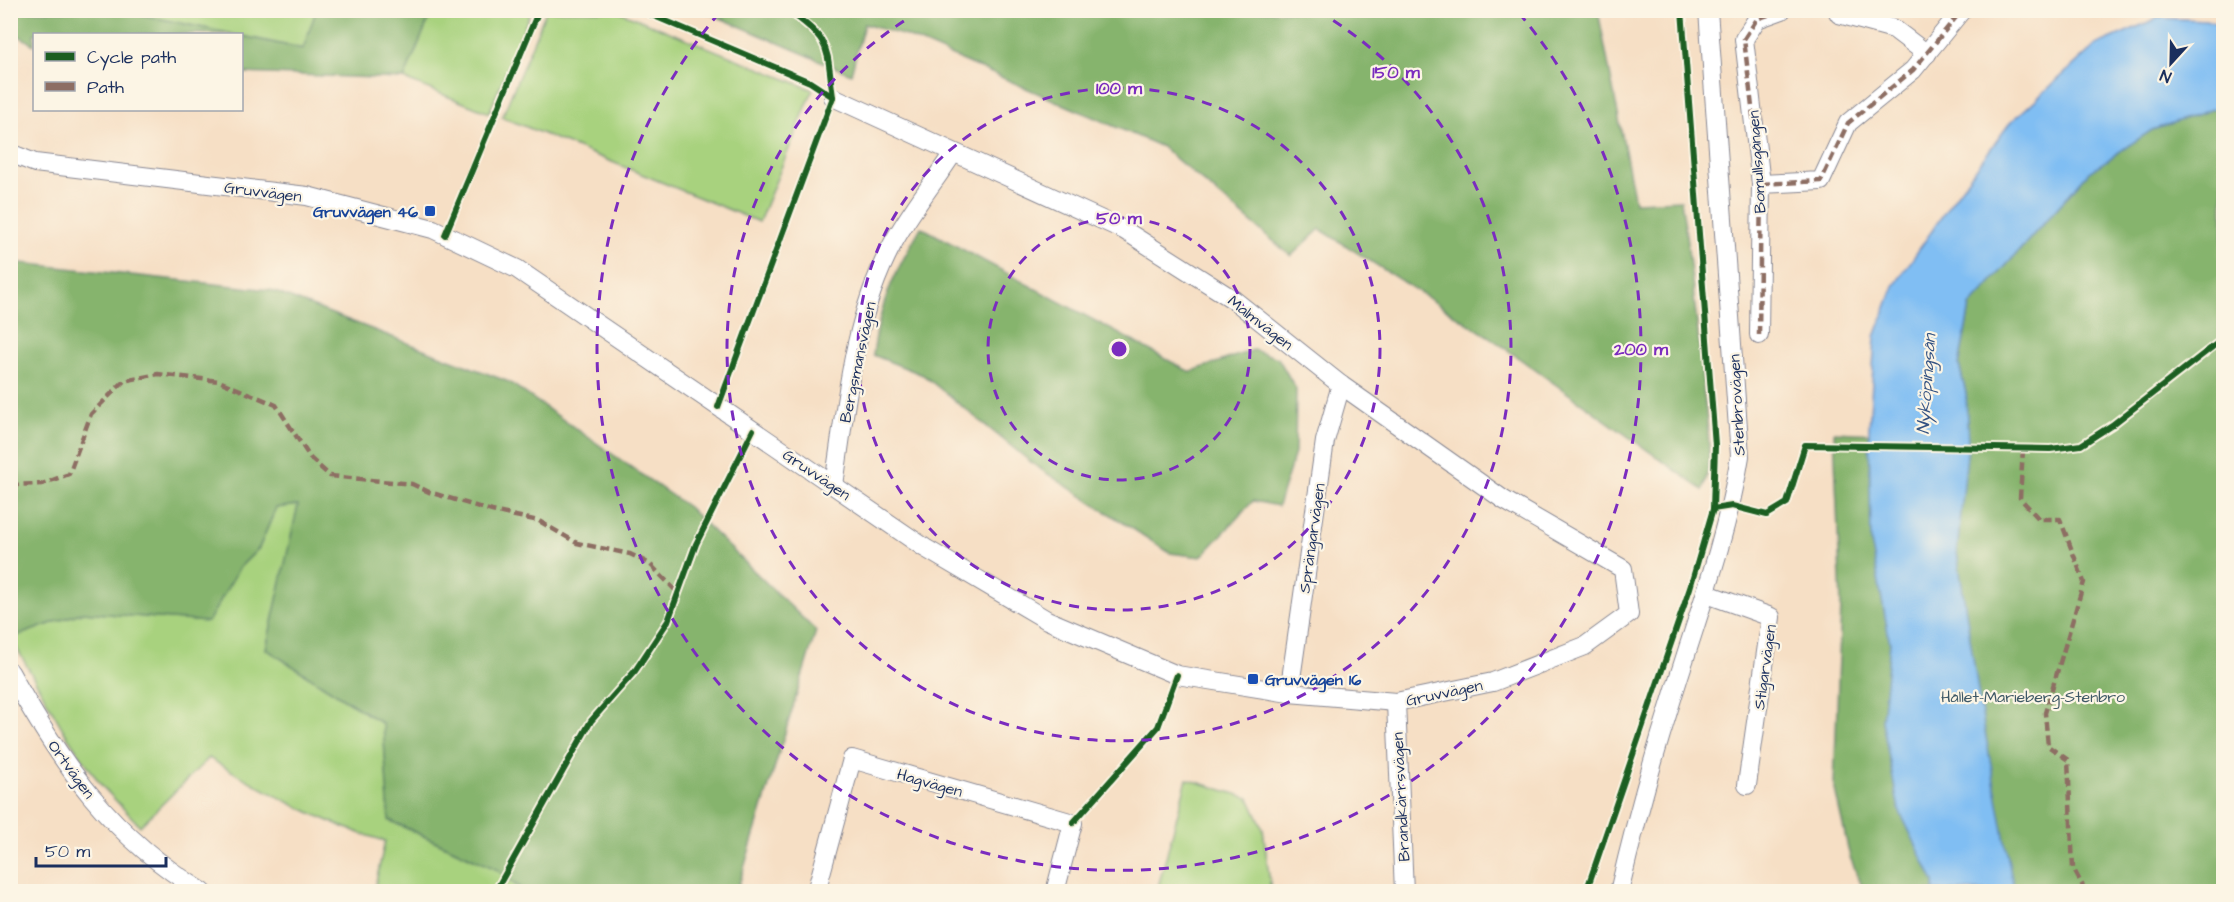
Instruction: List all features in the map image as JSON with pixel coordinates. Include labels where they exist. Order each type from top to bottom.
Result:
[{"type":"street","name":"Stenbrovägen","points":[[1619,891],[1671,702],[1707,594],[1732,506],[1740,456],[1708,10]]},
{"type":"street","name":"Bomullsgången","points":[[1759,335],[1761,184],[1744,39],[1757,19],[1782,10]]},
{"type":"street","points":[[1837,10],[1839,14],[1894,29],[1927,54]]},
{"type":"street","points":[[1761,184],[1821,181],[1848,123],[1913,70],[1962,10]]},
{"type":"street","name":"Malmvägen","points":[[833,97],[1124,230],[1234,300],[1341,385],[1504,500],[1623,569],[1629,614]]},
{"type":"street","name":"Gruvvägen","points":[[10,153],[35,163],[307,196],[433,229],[517,269],[925,549],[1047,620],[1177,675],[1290,693],[1396,702],[1493,682],[1585,646],[1629,614]]},
{"type":"street","name":"Bergsmansvägen","points":[[834,485],[848,392],[865,309],[892,245],[953,153]]},
{"type":"street","name":"Sprängarvägen","points":[[1290,693],[1325,441],[1341,385]]},
{"type":"street","name":"Stigarvägen","points":[[1707,594],[1771,617],[1747,785]]},
{"type":"street","name":"Ortvägen","points":[[10,672],[42,727],[90,795],[119,830],[180,878],[203,891]]},
{"type":"street","name":"Brandkärrsvägen","points":[[1396,702],[1404,891]]},
{"type":"street","name":"Hagvägen","points":[[816,891],[852,759],[1073,823],[1054,891]]},
{"type":"green space","points":[[316,10],[432,11],[404,79],[243,73],[243,36],[303,49]]},
{"type":"green space","points":[[11,11],[124,11],[227,33],[33,33],[33,44],[11,31]]},
{"type":"green space","points":[[124,11],[316,11],[304,49],[243,36],[243,33],[228,33]]},
{"type":"green space","points":[[432,11],[531,11],[489,113],[404,79]]},
{"type":"green space","points":[[546,11],[618,11],[813,90],[759,222],[502,117]]},
{"type":"green space","points":[[704,11],[1598,11],[1635,202],[1681,200],[1708,430],[1708,467],[1703,490],[1488,336],[1320,229],[1291,256],[1162,147],[906,36],[864,24],[851,74]]},
{"type":"green space","name":"Hållet-Marieberg-Stenbro","points":[[2216,108],[2223,108],[2223,891],[1864,891],[1850,857],[1834,785],[1841,605],[1834,432],[1962,438],[1966,393],[1959,365],[1970,306],[2089,172],[2152,130]]},
{"type":"green space","points":[[921,227],[1190,372],[1253,350],[1278,358],[1296,389],[1295,453],[1278,506],[1253,501],[1201,557],[1170,553],[1037,467],[923,375],[873,355],[884,303],[903,259]]},
{"type":"green space","points":[[11,262],[270,290],[509,382],[688,507],[816,631],[737,891],[524,891],[496,869],[389,820],[383,724],[266,649],[298,505],[276,508],[259,548],[239,568],[208,622],[83,612],[11,638]]},
{"type":"green space","points":[[299,505],[266,649],[383,724],[390,821],[496,869],[520,889],[519,892],[374,891],[385,841],[316,816],[209,758],[140,826],[101,785],[65,733],[11,638],[83,612],[208,622],[239,568],[259,548],[276,508]]},
{"type":"green space","points":[[1187,779],[1249,798],[1263,829],[1271,891],[1157,891]]},
{"type":"water","name":"Nyköpingsån","points":[[2158,18],[2206,20],[2223,26],[2223,108],[2216,108],[2152,130],[2089,172],[1970,306],[1959,365],[1966,393],[1968,444],[1957,552],[1980,704],[2014,891],[1934,891],[1934,882],[1899,810],[1882,721],[1890,643],[1871,541],[1869,429],[1875,337],[1894,286],[1957,194],[2009,124],[2096,45]]},
{"type":"marked path","points":[[1759,335],[1761,184],[1744,39],[1757,19],[1782,10]]},
{"type":"marked path","points":[[1761,184],[1821,181],[1848,123],[1913,70],[1962,10]]},
{"type":"marked path","points":[[10,485],[42,484],[69,474],[91,414],[124,381],[158,374],[219,381],[276,405],[311,459],[330,476],[412,484],[429,492],[492,511],[539,521],[577,543],[630,554],[650,564],[678,593]]},
{"type":"marked path","points":[[2023,449],[2020,498],[2039,519],[2060,519],[2084,582],[2045,713],[2048,746],[2068,760],[2073,868],[2086,892]]},
{"type":"cycle path","points":[[445,235],[539,10]]},
{"type":"cycle path","points":[[640,10],[810,82],[833,97]]},
{"type":"cycle path","points":[[718,407],[833,97],[825,46],[813,30],[787,10]]},
{"type":"cycle path","points":[[1682,10],[1715,445],[1713,509]]},
{"type":"cycle path","points":[[1586,892],[1690,588],[1713,509],[1732,506],[1767,515],[1787,503],[1805,445],[2050,449],[2081,445],[2112,425],[2224,338]]},
{"type":"cycle path","points":[[495,892],[591,721],[635,671],[668,621],[696,544],[753,430]]},
{"type":"cycle path","points":[[1073,823],[1158,727],[1177,675]]},
{"type":"place","name":"Gruvvägen 46","points":[[430,211]]},
{"type":"place","name":"Gruvvägen 16","points":[[1253,679]]}]
